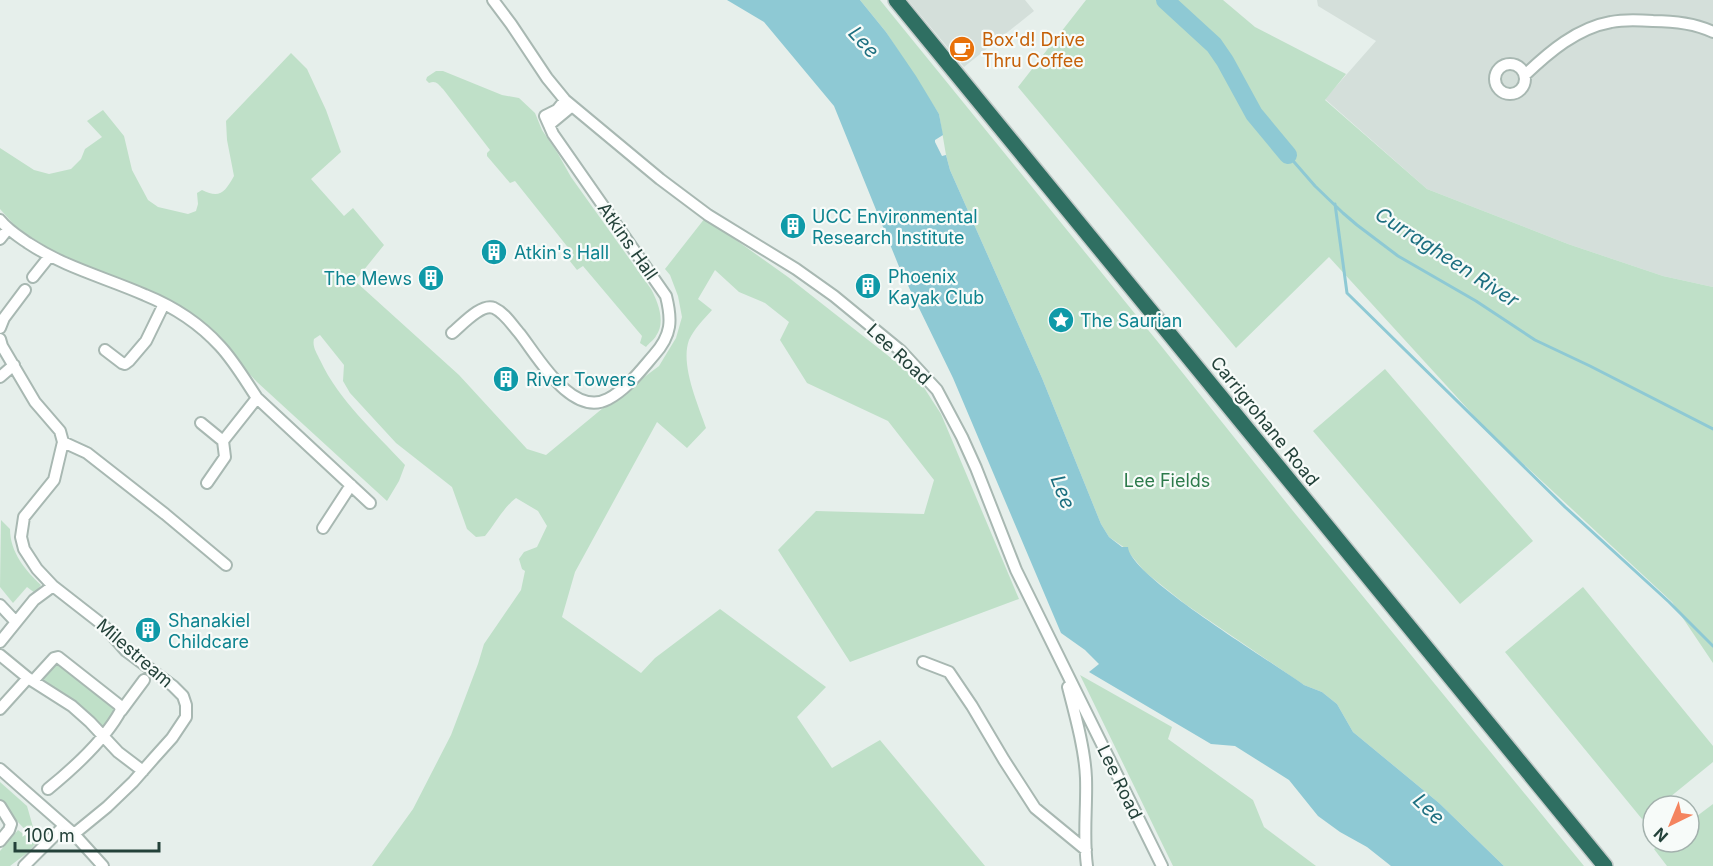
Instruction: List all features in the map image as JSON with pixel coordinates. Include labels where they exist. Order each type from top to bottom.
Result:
[{"type":"highway","name":"Carrigrohane Road","points":[[896,0],[1605,866]]},
{"type":"street","name":"Lee Road","points":[[493,0],[547,78],[569,103],[660,179],[708,215],[834,296],[901,351],[937,390],[962,437],[1016,570],[1162,866]]},
{"type":"street","points":[[1525,75],[1565,42],[1594,26],[1613,21],[1679,22],[1713,32]]},
{"type":"street","name":"Atkins Hall","points":[[452,333],[480,310],[490,307],[495,309],[505,317],[550,374],[566,390],[577,398],[589,402],[603,401],[616,393],[648,362],[666,339],[670,326],[670,313],[666,296],[553,134],[547,120],[569,103]]},
{"type":"street","points":[[0,220],[8,229],[49,256],[147,296],[188,319],[218,344],[257,398],[370,503]]},
{"type":"street","points":[[0,239],[8,229]]},
{"type":"street","points":[[33,277],[49,256]]},
{"type":"street","points":[[0,328],[4,318],[25,290]]},
{"type":"street","points":[[105,350],[126,364],[146,340],[164,304]]},
{"type":"street","points":[[0,339],[35,402],[60,431],[63,442],[87,453],[226,565]]},
{"type":"street","points":[[0,377],[14,365]]},
{"type":"street","points":[[223,441],[257,398]]},
{"type":"street","points":[[201,423],[223,441],[225,449],[225,457],[207,483]]},
{"type":"street","name":"Milestream","points":[[63,442],[54,480],[24,517],[21,537],[27,554],[53,586],[103,625],[126,651],[173,686],[183,696],[186,705],[186,717],[172,738],[107,807],[74,834]]},
{"type":"street","points":[[322,528],[351,485]]},
{"type":"street","points":[[0,642],[34,600],[53,586]]},
{"type":"street","points":[[0,605],[16,622]]},
{"type":"street","points":[[0,655],[31,680],[72,706],[118,752],[143,771]]},
{"type":"street","points":[[0,709],[54,658],[58,657],[120,706],[121,711]]},
{"type":"street","points":[[923,662],[949,672],[1035,808],[1086,850]]},
{"type":"street","points":[[1067,675],[1066,680],[1078,725],[1086,776],[1084,812],[1087,866]]},
{"type":"street","points":[[48,789],[103,735],[144,680]]},
{"type":"street","points":[[0,769],[74,834],[103,866]]},
{"type":"street","points":[[0,806],[11,824],[0,841]]},
{"type":"street","points":[[24,866],[64,826]]},
{"type":"shaded area","points":[[908,0],[1025,0],[1034,11],[964,67]]},
{"type":"shaded area","points":[[1317,0],[1713,0],[1713,287],[1663,276],[1568,244],[1427,189],[1325,99],[1376,41],[1318,6]]},
{"type":"green space","name":"Lee Fields","points":[[860,0],[880,0],[1293,511],[1584,866],[1504,866],[1439,803],[1353,732],[1337,704],[1322,692],[1304,685],[1185,604],[1145,572],[1125,548],[1109,537],[1101,524],[1042,378],[950,170],[939,114],[886,32]]},
{"type":"green space","points":[[1086,0],[1223,0],[1255,27],[1346,74],[1325,100],[1427,189],[1568,244],[1663,276],[1713,287],[1713,663],[1672,602],[1487,430],[1329,257],[1236,348],[1018,87]]},
{"type":"green space","points":[[291,53],[307,69],[326,110],[341,152],[311,179],[344,216],[353,208],[384,245],[355,281],[459,375],[527,449],[546,455],[659,366],[676,338],[682,317],[678,296],[670,275],[665,269],[705,218],[788,277],[919,380],[941,414],[1019,599],[850,662],[778,550],[816,511],[924,514],[934,480],[888,421],[807,383],[780,340],[789,322],[765,303],[739,292],[715,270],[698,299],[712,310],[689,340],[687,350],[688,373],[706,428],[687,448],[657,422],[575,572],[562,617],[641,673],[655,658],[720,609],[826,687],[797,717],[832,768],[880,740],[985,866],[372,866],[413,809],[451,735],[484,644],[521,590],[525,571],[519,559],[524,552],[537,547],[547,526],[538,511],[516,498],[503,511],[485,536],[476,537],[467,529],[452,487],[396,443],[350,393],[343,381],[344,365],[320,335],[314,339],[314,347],[337,389],[358,416],[405,465],[387,501],[257,382],[209,331],[59,255],[17,228],[0,209],[0,148],[34,170],[49,174],[71,169],[81,159],[85,149],[102,137],[87,121],[103,110],[124,136],[132,170],[148,200],[158,207],[188,214],[196,211],[197,193],[202,190],[218,194],[225,190],[234,176],[226,121]]},
{"type":"green space","points":[[436,71],[443,71],[502,95],[519,98],[535,113],[542,130],[571,177],[654,294],[660,312],[660,325],[655,337],[646,347],[640,343],[642,336],[583,266],[577,270],[569,260],[574,255],[515,181],[510,183],[487,156],[490,150],[443,89],[437,83],[429,83],[426,80]]},
{"type":"green space","points":[[1385,369],[1533,541],[1460,604],[1313,431]]},
{"type":"green space","points":[[1,520],[10,529],[13,545],[20,560],[41,585],[35,593],[27,587],[13,603],[0,587]]},
{"type":"green space","points":[[1583,587],[1713,746],[1713,762],[1674,794],[1641,794],[1641,818],[1505,652]]},
{"type":"green space","points":[[58,662],[114,706],[115,712],[105,725],[100,726],[44,682],[43,678]]},
{"type":"green space","points":[[1080,675],[1172,727],[1168,739],[1253,800],[1264,827],[1316,866],[1173,866]]},
{"type":"green space","points":[[0,782],[27,806],[35,834],[33,835],[24,828],[0,800]]},
{"type":"green space","points":[[1713,804],[1713,866],[1667,866],[1658,854],[1701,854],[1701,813]]},
{"type":"green space","points":[[18,830],[36,843],[10,866],[0,866],[0,851]]},
{"type":"water","name":"Lee","points":[[727,0],[860,0],[886,32],[939,114],[943,135],[935,142],[942,156],[946,155],[950,170],[1042,378],[1101,524],[1109,537],[1122,547],[1128,547],[1135,560],[1176,598],[1304,685],[1322,692],[1337,704],[1353,732],[1439,803],[1504,866],[1391,866],[1367,847],[1318,816],[1289,780],[1235,746],[1211,744],[1089,672],[1099,664],[1085,650],[1061,633],[953,378],[900,269],[834,106],[764,22]]},
{"type":"waterway","name":"Curragheen River","points":[[1165,0],[1214,45],[1254,114],[1288,155]]},
{"type":"waterway","name":"Curragheen River","points":[[1288,155],[1343,213],[1398,256],[1476,301],[1535,340],[1713,429]]},
{"type":"waterway","points":[[1335,204],[1347,293],[1565,507],[1669,602],[1713,646]]},
{"type":"place","name":"Box'd! Drive Thru Coffee","points":[[962,49]]},
{"type":"place","name":"UCC Environmental Research Institute","points":[[793,226]]},
{"type":"place","name":"Atkin's Hall","points":[[494,252]]},
{"type":"place","name":"The Mews","points":[[431,278]]},
{"type":"place","name":"Phoenix Kayak Club","points":[[868,286]]},
{"type":"place","name":"The Saurian","points":[[1061,320]]},
{"type":"place","name":"River Towers","points":[[506,379]]},
{"type":"place","name":"Shanakiel Childcare","points":[[148,630]]}]
